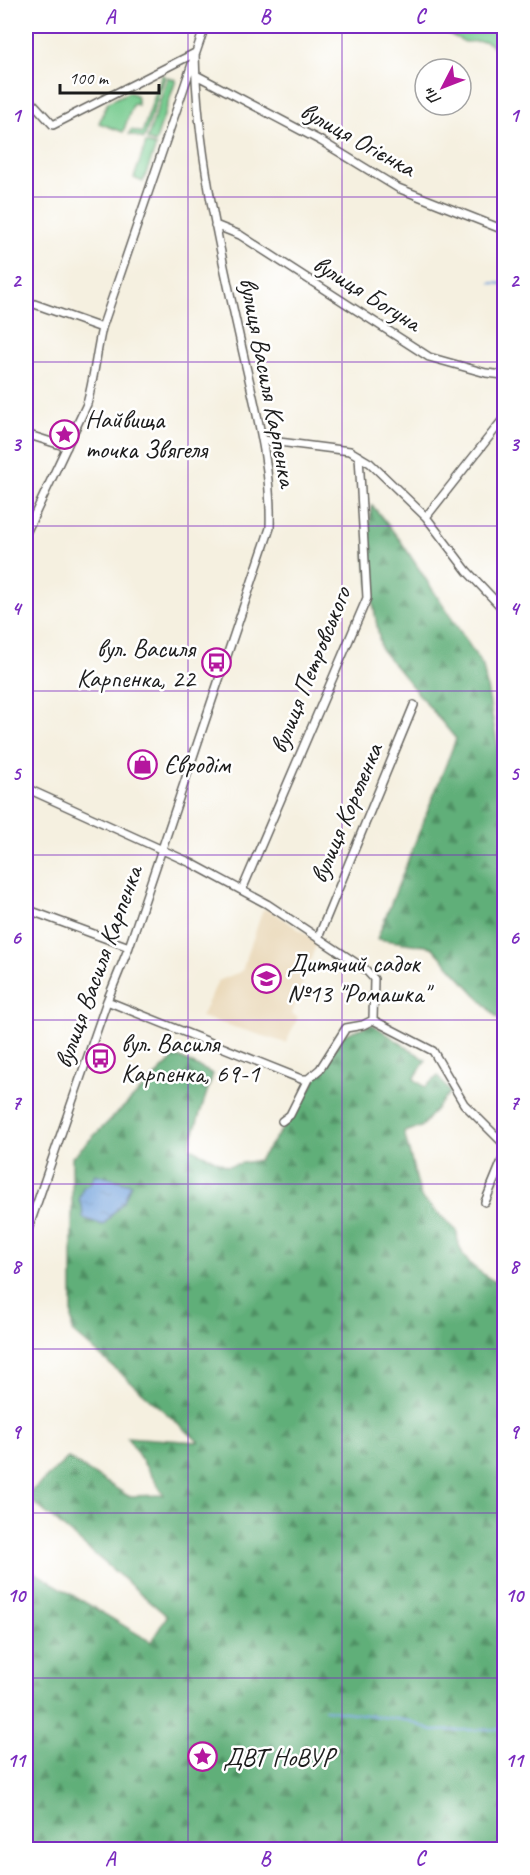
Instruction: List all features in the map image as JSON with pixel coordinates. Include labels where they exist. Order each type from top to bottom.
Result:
[{"type":"street","points":[[26,532],[67,447],[93,384],[93,365],[102,328],[205,26]]},
{"type":"street","points":[[26,99],[32,102],[53,125],[195,53]]},
{"type":"street","name":"вулиця Василя Карпенка","points":[[26,1235],[107,1001],[129,948],[161,848],[266,547],[270,528],[271,492],[262,440],[215,225],[201,146],[195,53]]},
{"type":"street","name":"вулиця Огієнка","points":[[195,75],[321,141],[398,188],[504,230]]},
{"type":"street","name":"вулиця Богуна","points":[[215,225],[240,235],[429,357],[486,373],[504,375]]},
{"type":"street","points":[[26,301],[102,328]]},
{"type":"street","points":[[426,517],[504,418]]},
{"type":"street","points":[[26,434],[67,447]]},
{"type":"street","points":[[262,440],[350,451],[370,463],[426,517],[467,571],[504,610]]},
{"type":"street","name":"вулиця Петровського","points":[[242,890],[367,598],[359,456]]},
{"type":"street","name":"вулиця Короленка","points":[[318,938],[414,705]]},
{"type":"street","name":"вулиця Василя Карпенка","points":[[26,788],[161,848]]},
{"type":"street","points":[[161,848],[242,890],[370,973],[374,979],[373,1020]]},
{"type":"street","points":[[26,909],[129,948]]},
{"type":"street","points":[[107,1001],[301,1079],[308,1079]]},
{"type":"street","points":[[282,1122],[290,1115],[308,1079],[320,1069],[346,1028],[363,1025],[373,1020]]},
{"type":"street","points":[[373,1020],[433,1051],[464,1104],[504,1144]]},
{"type":"street","points":[[485,1202],[504,1156]]},
{"type":"shaded area","name":"Дитячий садок №13 \"Ромашка\"","points":[[263,909],[270,910],[317,942],[292,1014],[298,1017],[286,1043],[201,1017],[218,981],[242,971]]},
{"type":"green space","points":[[433,26],[504,26],[504,53],[485,41],[465,42]]},
{"type":"green space","points":[[162,75],[165,76],[144,139],[129,134],[131,130],[142,133]]},
{"type":"green space","points":[[168,77],[176,80],[155,143],[147,140]]},
{"type":"green space","points":[[129,92],[136,95],[138,105],[133,104],[123,132],[99,123],[108,102]]},
{"type":"green space","points":[[146,143],[156,146],[143,182],[134,178]]},
{"type":"green space","points":[[372,505],[400,540],[483,666],[504,779],[504,1025],[432,947],[377,939],[456,739],[381,649],[365,557]]},
{"type":"green space","points":[[372,1024],[426,1060],[414,1079],[425,1087],[438,1076],[450,1092],[421,1127],[404,1132],[421,1197],[457,1231],[460,1249],[469,1262],[497,1283],[504,1250],[504,1849],[26,1850],[26,1567],[151,1642],[167,1616],[26,1496],[68,1458],[128,1496],[164,1495],[127,1437],[199,1442],[72,1331],[72,1157],[176,1056],[213,1074],[189,1147],[227,1166],[259,1160],[298,1108],[343,1035]]},
{"type":"water","points":[[95,1174],[131,1184],[124,1201],[103,1225],[83,1218],[82,1205],[79,1201],[83,1187],[90,1184]]},
{"type":"waterway","points":[[491,283],[504,284]]},
{"type":"waterway","points":[[325,1709],[410,1721],[432,1731],[504,1729]]},
{"type":"place","name":"Найвища точка Звягеля","points":[[64,434]]},
{"type":"place","name":"вул. Василя Карпенка, 22","points":[[216,663]]},
{"type":"place","name":"Євродім","points":[[143,764]]},
{"type":"place","name":"Дитячий садок №13 \"Ромашка\"","points":[[266,978]]},
{"type":"place","name":"вул. Василя Карпенка, 69-1","points":[[100,1058]]},
{"type":"place","name":"ДВТ НоВУР","points":[[202,1757]]}]
